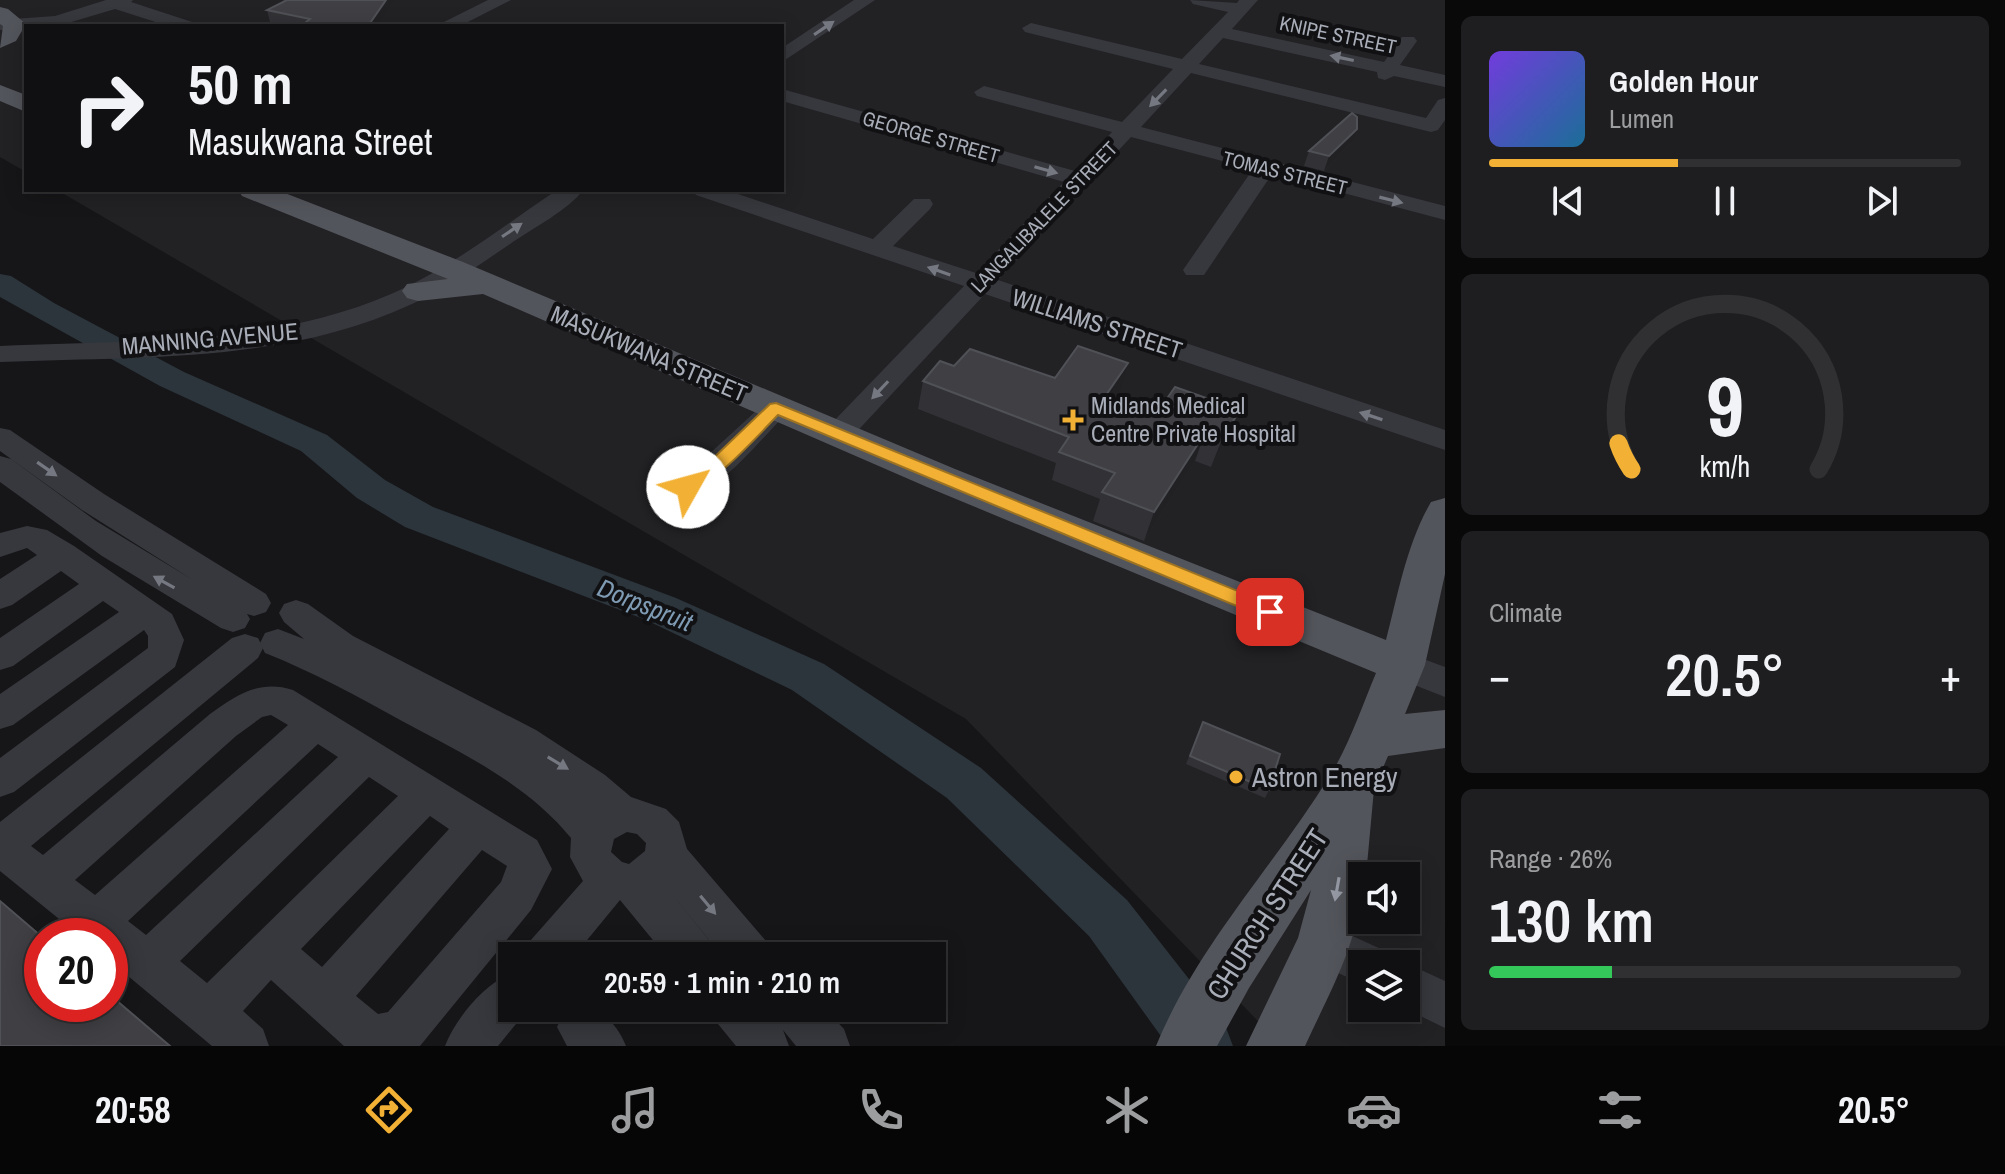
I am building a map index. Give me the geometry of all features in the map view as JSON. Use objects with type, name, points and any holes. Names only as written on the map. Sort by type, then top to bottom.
[{"type":"main road","points":[[0,92],[24,103]]},
{"type":"main road","name":"MASUKWANA STREET","points":[[257,192],[452,269],[941,478],[1402,665]]},
{"type":"main road","points":[[412,254],[410,295],[485,284]]},
{"type":"main road","name":"CHURCH STREET","points":[[1185,1046],[1229,969],[1362,761],[1402,665],[1426,566],[1445,512]]},
{"type":"main road","points":[[1362,761],[1445,729]]},
{"type":"main road","name":"CHURCH STREET","points":[[1275,1045],[1345,954],[1337,895],[1362,761]]},
{"type":"street","points":[[449,24],[502,0]]},
{"type":"street","points":[[784,55],[866,0]]},
{"type":"street","points":[[1199,0],[1245,4]]},
{"type":"street","points":[[69,24],[122,2]]},
{"type":"street","points":[[40,24],[122,2],[181,24]]},
{"type":"street","name":"LANGALIBALELE STREET","points":[[839,433],[1245,4]]},
{"type":"street","points":[[1031,28],[1364,110],[1445,88]]},
{"type":"street","name":"KNIPE STREET","points":[[1221,32],[1387,71],[1445,81]]},
{"type":"street","points":[[1364,110],[1408,41]]},
{"type":"street","points":[[1387,71],[1405,98],[1431,126]]},
{"type":"street","name":"TOMAS STREET","points":[[984,92],[1445,213]]},
{"type":"street","name":"GEORGE STREET","points":[[784,96],[1079,179]]},
{"type":"street","points":[[1443,145],[1426,138],[1445,104]]},
{"type":"street","points":[[1195,270],[1265,168]]},
{"type":"street","name":"MANNING AVENUE","points":[[0,354],[235,341],[319,329],[410,295],[569,192]]},
{"type":"street","name":"WILLIAMS STREET","points":[[710,192],[1445,440]]},
{"type":"street","points":[[876,249],[922,204]]},
{"type":"street","name":"MANNING AVENUE","points":[[0,370],[57,351]]},
{"type":"street","points":[[688,487],[712,469],[776,408]]},
{"type":"street","points":[[0,437],[261,625],[322,661],[502,756],[607,825]]},
{"type":"street","points":[[0,466],[40,498],[154,576],[261,625]]},
{"type":"street","points":[[0,545],[27,537],[36,538],[160,623],[167,634],[168,646],[162,657],[0,780]]},
{"type":"street","points":[[0,596],[62,554]]},
{"type":"street","points":[[0,656],[102,585]]},
{"type":"street","points":[[0,714],[144,612]]},
{"type":"street","points":[[91,918],[0,846],[261,625]]},
{"type":"street","name":"MASUKWANA STREET","points":[[1402,665],[1445,683]]},
{"type":"street","points":[[43,881],[252,704],[270,699],[280,701],[479,825],[527,858],[531,869],[529,877],[402,1031],[380,1038],[368,1036],[269,950]]},
{"type":"street","points":[[100,918],[316,723]]},
{"type":"street","points":[[147,963],[367,755]]},
{"type":"street","points":[[210,1013],[427,793]]},
{"type":"street","points":[[681,942],[622,881],[603,876],[591,861],[590,844],[607,825],[635,814],[656,823],[663,832],[665,854],[738,942]]},
{"type":"street","points":[[324,998],[479,825]]},
{"type":"street","points":[[560,942],[622,881],[654,872],[665,854]]},
{"type":"street","points":[[128,948],[246,1046]]},
{"type":"street","points":[[1420,992],[1445,1005]]},
{"type":"street","points":[[468,1046],[498,1011]]},
{"type":"street","points":[[746,1022],[766,1046]]},
{"type":"street","points":[[806,1022],[827,1046]]},
{"type":"shaded area","points":[[0,0],[1445,0],[1445,1046],[1282,1046],[966,719],[60,192],[784,192],[784,24],[24,24],[24,171],[0,157]]},
{"type":"building","points":[[287,0],[386,0],[369,24],[308,24],[305,23],[310,19],[267,10]]},
{"type":"building","points":[[1352,113],[1357,117],[1357,129],[1329,156],[1309,151]]},
{"type":"building","points":[[1078,346],[1128,363],[1104,398],[1155,416],[1175,387],[1240,410],[1222,439],[1205,433],[1154,512],[1102,492],[1115,473],[1059,452],[1069,437],[923,381],[940,361],[954,366],[970,349],[1055,378]]},
{"type":"building","points":[[1203,722],[1280,754],[1269,790],[1190,756]]},
{"type":"building","points":[[0,901],[24,922],[24,1022],[128,1022],[128,1010],[170,1046],[0,1046]]},
{"type":"waterway","name":"Dorpspruit","points":[[0,283],[43,310],[172,379],[314,443],[371,489],[419,517],[661,609],[808,677],[964,783],[1108,918],[1204,1046]]},
{"type":"place","name":"Midlands Medical Centre Private Hospital","points":[[1073,420]]},
{"type":"place","name":"Astron Energy","points":[[1236,777]]},
{"type":"route","points":[[688,487],[703,478],[776,408],[1270,612]]}]
